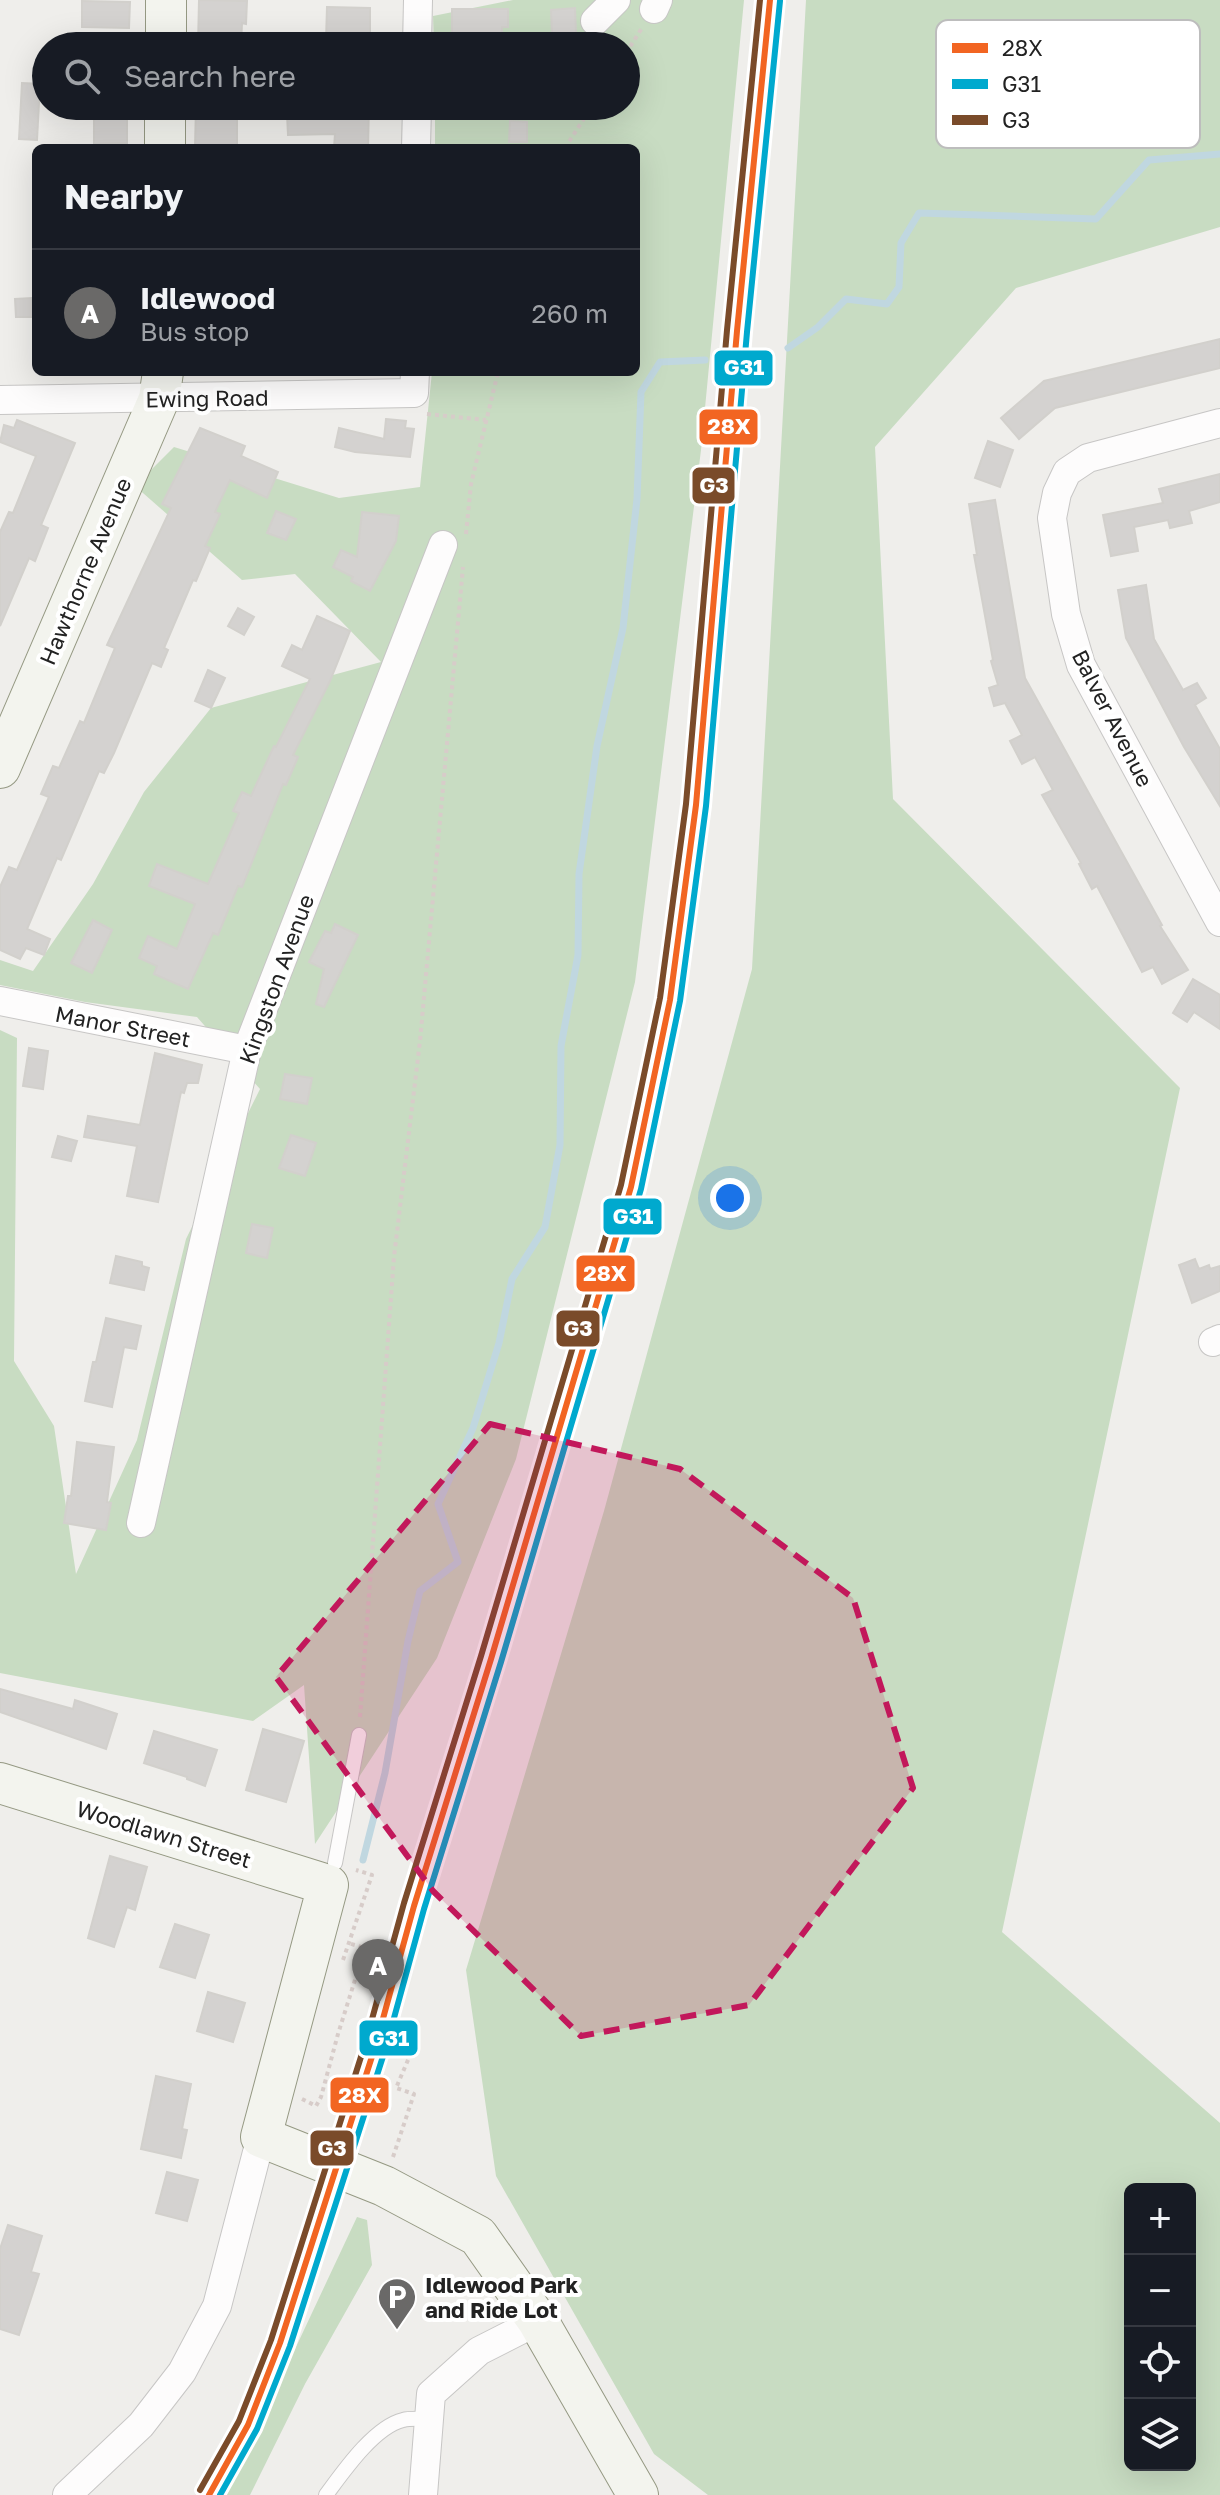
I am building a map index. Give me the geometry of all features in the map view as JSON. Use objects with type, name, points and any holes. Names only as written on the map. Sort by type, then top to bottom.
[{"type":"street","points":[[166,0],[166,32]]},
{"type":"street","points":[[417,32],[418,0]]},
{"type":"street","points":[[595,21],[616,0]]},
{"type":"street","points":[[165,120],[165,144]]},
{"type":"street","points":[[416,144],[417,120]]},
{"type":"street","name":"Ewing Road","points":[[0,400],[161,385],[415,393]]},
{"type":"street","name":"Hawthorne Avenue","points":[[0,768],[161,385]]},
{"type":"street","name":"Balver Avenue","points":[[1220,423],[1088,458],[1067,472],[1057,493],[1052,518],[1066,614],[1081,665],[1220,922]]},
{"type":"street","name":"Kingston Avenue","points":[[141,1523],[247,1050],[457,552]]},
{"type":"street","name":"Manor Street","points":[[0,1001],[247,1050]]},
{"type":"street","name":"Woodlawn Street","points":[[0,1783],[331,1874]]},
{"type":"street","points":[[67,2495],[141,2425],[182,2372],[217,2306],[331,1874]]},
{"type":"street","points":[[261,2137],[384,2186],[478,2236],[538,2321],[638,2495]]},
{"type":"street","points":[[423,2495],[431,2394],[479,2351],[538,2321]]},
{"type":"lane","points":[[209,2495],[248,2425],[280,2343],[376,2044],[414,1906],[631,1187],[670,1000],[696,805],[737,331],[770,0]]},
{"type":"lane","points":[[331,1874],[359,1735]]},
{"type":"lane","points":[[326,2495],[356,2454],[379,2434],[402,2420],[428,2419]]},
{"type":"path","points":[[568,144],[583,120]]},
{"type":"path","points":[[359,1735],[394,1257],[420,1041],[457,552],[497,376]]},
{"type":"path","points":[[415,393],[487,420]]},
{"type":"path","points":[[321,2097],[365,1948],[348,1943]]},
{"type":"path","points":[[390,2164],[414,2094],[396,2088],[411,2053]]},
{"type":"highlighted area","points":[[490,1424],[680,1469],[853,1598],[913,1788],[749,2005],[581,2036],[433,1891],[276,1677]]},
{"type":"green space","points":[[513,0],[744,0],[701,450],[635,982],[516,1459],[437,1658],[315,1844],[304,1685],[253,1721],[0,1673],[0,1030],[17,1038],[14,1361],[54,1426],[76,1574],[137,1440],[186,1239],[260,1089],[197,1017],[85,1002],[0,985],[0,960],[33,971],[93,884],[144,792],[211,708],[381,662],[295,574],[242,580],[135,486],[174,447],[339,498],[420,487],[432,376],[640,376],[640,144],[435,144],[435,120],[640,120],[640,32],[434,32],[433,16]]},
{"type":"green space","points":[[806,0],[1220,0],[1220,227],[1016,288],[875,447],[893,799],[1180,1088],[1002,1932],[1220,2123],[1220,2495],[708,2495],[654,2454],[496,2176],[466,1970],[604,1511],[752,969]]},
{"type":"green space","points":[[357,2217],[367,2220],[372,2265],[305,2384],[250,2495],[220,2495],[296,2347]]},
{"type":"building","points":[[199,0],[247,1],[246,24],[242,23],[242,32],[198,32]]},
{"type":"building","points":[[82,1],[130,2],[129,28],[82,27]]},
{"type":"building","points":[[327,7],[370,8],[370,32],[326,32]]},
{"type":"building","points":[[575,8],[576,32],[552,32],[551,10]]},
{"type":"building","points":[[452,9],[508,9],[508,27],[502,27],[502,32],[452,32]]},
{"type":"building","points":[[22,83],[32,84],[32,120],[38,120],[37,140],[19,139]]},
{"type":"building","points":[[94,120],[127,120],[127,143],[94,144]]},
{"type":"building","points":[[196,120],[237,120],[237,144],[195,144]]},
{"type":"building","points":[[287,120],[369,120],[368,144],[334,144],[335,134],[288,135]]},
{"type":"building","points":[[510,121],[527,122],[527,142],[509,142]]},
{"type":"building","points":[[32,298],[32,317],[16,317],[15,299]]},
{"type":"building","points":[[1220,339],[1220,368],[1055,408],[1019,439],[1001,418],[1044,381]]},
{"type":"building","points":[[386,419],[406,421],[405,428],[414,429],[410,457],[335,447],[339,428],[384,439]]},
{"type":"building","points":[[17,420],[75,443],[41,525],[48,528],[35,561],[29,558],[0,626],[0,532],[9,512],[13,513],[36,456],[0,442],[4,425],[14,428]]},
{"type":"building","points":[[200,428],[245,446],[241,456],[278,472],[267,498],[230,480],[215,512],[220,514],[205,546],[210,548],[164,648],[168,650],[161,667],[152,663],[114,753],[104,773],[99,771],[27,929],[50,939],[44,955],[26,948],[20,959],[0,950],[0,887],[9,867],[17,870],[49,797],[41,794],[53,766],[59,768],[80,721],[84,723],[115,648],[107,645],[171,508],[162,504]]},
{"type":"building","points":[[988,441],[1013,450],[1000,487],[975,478]]},
{"type":"building","points":[[1220,474],[1220,502],[1189,511],[1192,523],[1170,528],[1168,520],[1134,527],[1138,551],[1111,556],[1103,515],[1163,503],[1159,489]]},
{"type":"building","points":[[995,500],[1025,678],[1160,926],[1188,970],[1162,984],[1153,967],[1142,972],[1097,886],[1092,889],[1081,863],[1042,795],[1053,790],[1035,757],[1022,764],[1010,741],[1022,735],[1005,703],[994,706],[989,688],[998,685],[991,661],[974,555],[977,555],[969,504]]},
{"type":"building","points":[[276,511],[296,519],[286,540],[267,533]]},
{"type":"building","points":[[362,512],[399,516],[396,541],[370,591],[351,581],[353,577],[333,567],[341,550],[357,557]]},
{"type":"building","points":[[1146,585],[1154,639],[1183,690],[1197,683],[1206,698],[1195,705],[1220,749],[1220,806],[1184,747],[1126,638],[1118,590]]},
{"type":"building","points":[[238,608],[254,617],[244,635],[228,626]]},
{"type":"building","points":[[317,616],[350,631],[330,681],[293,755],[298,757],[286,785],[283,784],[242,887],[238,886],[218,935],[213,933],[188,989],[154,974],[157,966],[139,958],[148,936],[177,949],[195,904],[149,886],[157,864],[208,884],[239,813],[233,811],[242,792],[251,796],[310,679],[282,666],[292,645],[302,650]]},
{"type":"building","points":[[208,670],[225,678],[211,708],[195,701]]},
{"type":"building","points":[[93,920],[112,930],[92,973],[71,963]]},
{"type":"building","points":[[335,924],[358,935],[324,1007],[316,1004],[324,969],[309,962],[325,931],[331,933]]},
{"type":"building","points":[[1193,979],[1220,995],[1220,1029],[1194,1012],[1187,1022],[1173,1013]]},
{"type":"building","points":[[29,1048],[48,1051],[43,1089],[23,1086]]},
{"type":"building","points":[[155,1053],[202,1065],[198,1083],[187,1083],[184,1093],[181,1092],[158,1202],[127,1196],[137,1146],[84,1137],[88,1116],[140,1125]]},
{"type":"building","points":[[285,1074],[312,1078],[307,1104],[280,1099]]},
{"type":"building","points":[[291,1135],[316,1143],[305,1176],[279,1168]]},
{"type":"building","points":[[58,1136],[77,1141],[71,1161],[52,1157]]},
{"type":"building","points":[[252,1224],[273,1228],[267,1258],[246,1253]]},
{"type":"building","points":[[116,1256],[142,1262],[142,1266],[149,1268],[144,1290],[110,1283]]},
{"type":"building","points":[[1195,1259],[1199,1269],[1209,1265],[1210,1269],[1220,1266],[1220,1291],[1192,1303],[1179,1265]]},
{"type":"building","points":[[106,1318],[141,1326],[136,1349],[124,1347],[112,1407],[85,1401]]},
{"type":"building","points":[[77,1442],[114,1447],[106,1530],[64,1523],[68,1496],[71,1496]]},
{"type":"building","points":[[0,1689],[73,1709],[75,1700],[117,1714],[106,1749],[0,1712]]},
{"type":"building","points":[[263,1729],[304,1741],[286,1802],[246,1790]]},
{"type":"building","points":[[154,1731],[217,1750],[205,1786],[144,1763]]},
{"type":"building","points":[[110,1856],[147,1867],[135,1910],[127,1907],[114,1947],[88,1938]]},
{"type":"building","points":[[175,1924],[209,1935],[195,1978],[160,1967]]},
{"type":"building","points":[[208,1992],[245,2003],[233,2042],[197,2031]]},
{"type":"building","points":[[156,2076],[191,2084],[182,2129],[187,2130],[181,2158],[141,2149]]},
{"type":"building","points":[[167,2172],[198,2180],[187,2221],[156,2213]]},
{"type":"building","points":[[8,2225],[42,2236],[31,2272],[39,2274],[19,2335],[0,2329],[0,2249]]},
{"type":"waterway","points":[[788,348],[818,327],[846,299],[887,304],[899,287],[901,243],[919,213],[1096,219],[1149,160],[1220,154]]},
{"type":"waterway","points":[[363,1860],[385,1773],[420,1591],[458,1562],[438,1504],[473,1428],[499,1343],[512,1279],[545,1227],[560,1145],[561,1046],[578,955],[579,874],[597,746],[623,628],[637,499],[641,392],[660,362],[705,360]]},
{"type":"transit line","name":"G3","points":[[200,2490],[239,2421],[271,2340],[366,2041],[404,1903],[621,1185],[660,998],[686,804],[727,330],[760,0]]},
{"type":"transit line","name":"28X","points":[[209,2495],[248,2425],[280,2343],[376,2044],[414,1906],[631,1187],[670,1000],[696,805],[737,331],[770,0]]},
{"type":"transit line","name":"G31","points":[[220,2495],[257,2429],[290,2346],[386,2047],[424,1909],[501,1662],[641,1189],[680,1001],[706,806],[747,332],[780,1]]},
{"type":"place","name":"Idlewood","points":[[378,2005]]},
{"type":"place","name":"Idlewood Park and Ride Lot","points":[[397,2331]]}]
